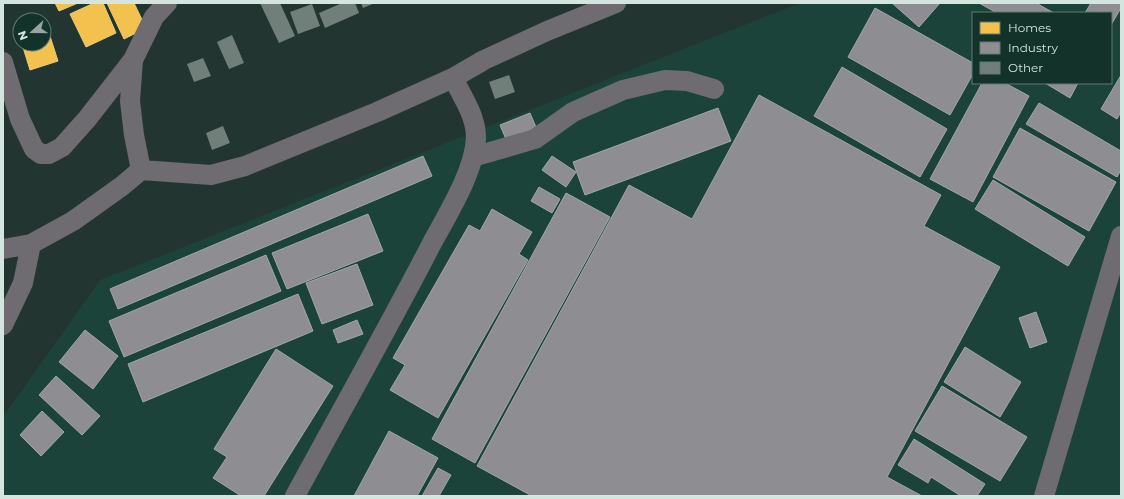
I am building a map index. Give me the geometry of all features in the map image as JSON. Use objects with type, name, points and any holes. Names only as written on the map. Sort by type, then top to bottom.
[{"type":"street","points":[[3,62],[20,119],[34,149],[41,154],[49,154],[62,147],[133,60],[154,17],[167,3]]},
{"type":"street","points":[[3,249],[31,244],[73,221],[122,186],[141,170],[211,175],[245,166],[377,112],[453,78],[484,60],[547,31],[616,3]]},
{"type":"street","points":[[133,60],[130,101],[134,135],[141,170]]},
{"type":"street","points":[[295,496],[409,288],[461,186],[473,156],[476,136],[472,115],[453,78]]},
{"type":"street","points":[[473,156],[535,139],[573,112],[623,90],[664,80],[687,80],[714,89]]},
{"type":"street","points":[[1044,496],[1121,236]]},
{"type":"street","points":[[3,325],[23,283],[31,244]]},
{"type":"shaded area","points":[[800,3],[1121,3],[1121,496],[3,496],[3,417],[100,280]]},
{"type":"building: Homes","points":[[55,3],[78,3],[59,11]]},
{"type":"building: Homes","points":[[94,3],[103,3],[116,33],[86,47],[70,14]]},
{"type":"building: Homes","points":[[107,3],[134,3],[146,28],[124,39]]},
{"type":"building: Homes","points":[[52,42],[58,61],[30,70],[24,52],[52,52]]},
{"type":"building: Industry","points":[[892,3],[940,3],[919,27]]},
{"type":"building: Industry","points":[[979,3],[1036,3],[1052,12],[995,12]]},
{"type":"building: Industry","points":[[1091,3],[1121,3],[1121,8],[1112,23],[1112,12],[1086,12]]},
{"type":"building: Industry","points":[[875,8],[972,62],[972,76],[950,115],[848,57]]},
{"type":"building: Industry","points":[[842,67],[947,129],[920,177],[814,116]]},
{"type":"building: Industry","points":[[1121,75],[1121,112],[1117,119],[1101,109]]},
{"type":"building: Industry","points":[[981,84],[1007,84],[1029,96],[973,202],[930,179]]},
{"type":"building: Industry","points":[[1047,84],[1077,84],[1070,98]]},
{"type":"building: Industry","points":[[759,95],[941,195],[924,226],[1000,267],[887,477],[922,496],[532,496],[477,466],[629,185],[692,219]]},
{"type":"building: Industry","points":[[1039,103],[1121,151],[1121,170],[1117,177],[1026,124]]},
{"type":"building: Industry","points":[[718,108],[731,141],[585,195],[573,162]]},
{"type":"building: Industry","points":[[530,113],[538,132],[508,144],[500,125]]},
{"type":"building: Industry","points":[[1020,128],[1116,182],[1089,231],[993,177]]},
{"type":"building: Industry","points":[[423,156],[432,176],[118,309],[110,289]]},
{"type":"building: Industry","points":[[552,156],[576,172],[566,187],[542,170]]},
{"type":"building: Industry","points":[[993,180],[1085,237],[1068,266],[975,209]]},
{"type":"building: Industry","points":[[539,187],[560,199],[552,213],[531,201]]},
{"type":"building: Industry","points":[[566,193],[610,217],[475,463],[432,439]]},
{"type":"building: Industry","points":[[492,209],[532,232],[519,254],[528,260],[438,418],[390,390],[405,365],[393,358],[469,225],[480,231]]},
{"type":"building: Industry","points":[[368,214],[383,251],[287,289],[272,253]]},
{"type":"building: Industry","points":[[266,255],[281,291],[124,357],[109,321]]},
{"type":"building: Industry","points":[[357,264],[373,305],[322,324],[306,283]]},
{"type":"building: Industry","points":[[298,294],[313,331],[143,402],[128,364]]},
{"type":"building: Industry","points":[[1036,312],[1047,342],[1030,348],[1019,318]]},
{"type":"building: Industry","points":[[357,320],[363,334],[338,343],[333,330]]},
{"type":"building: Industry","points":[[85,330],[118,356],[93,389],[59,362]]},
{"type":"building: Industry","points":[[965,347],[1021,382],[1000,417],[944,382]]},
{"type":"building: Industry","points":[[276,349],[333,386],[264,496],[241,496],[213,478],[227,457],[214,449]]},
{"type":"building: Industry","points":[[56,376],[100,416],[82,435],[39,395]]},
{"type":"building: Industry","points":[[942,386],[1027,437],[1000,481],[915,431]]},
{"type":"building: Industry","points":[[42,411],[64,432],[41,456],[20,435]]},
{"type":"building: Industry","points":[[389,431],[438,458],[417,496],[354,496]]},
{"type":"building: Industry","points":[[914,439],[985,484],[977,496],[961,496],[931,477],[928,483],[898,465]]},
{"type":"building: Industry","points":[[438,468],[451,475],[439,496],[422,496]]},
{"type":"building: Other","points":[[260,3],[280,3],[295,36],[279,43]]},
{"type":"building: Other","points":[[342,3],[355,3],[359,13],[325,28],[319,13]]},
{"type":"building: Other","points":[[361,3],[375,3],[363,8]]},
{"type":"building: Other","points":[[312,4],[320,26],[298,34],[290,12]]},
{"type":"building: Other","points":[[232,35],[244,63],[229,69],[217,42]]},
{"type":"building: Other","points":[[203,58],[211,76],[194,82],[187,64]]},
{"type":"building: Other","points":[[509,75],[515,92],[495,99],[489,82]]},
{"type":"building: Other","points":[[223,126],[230,143],[212,150],[206,133]]}]
